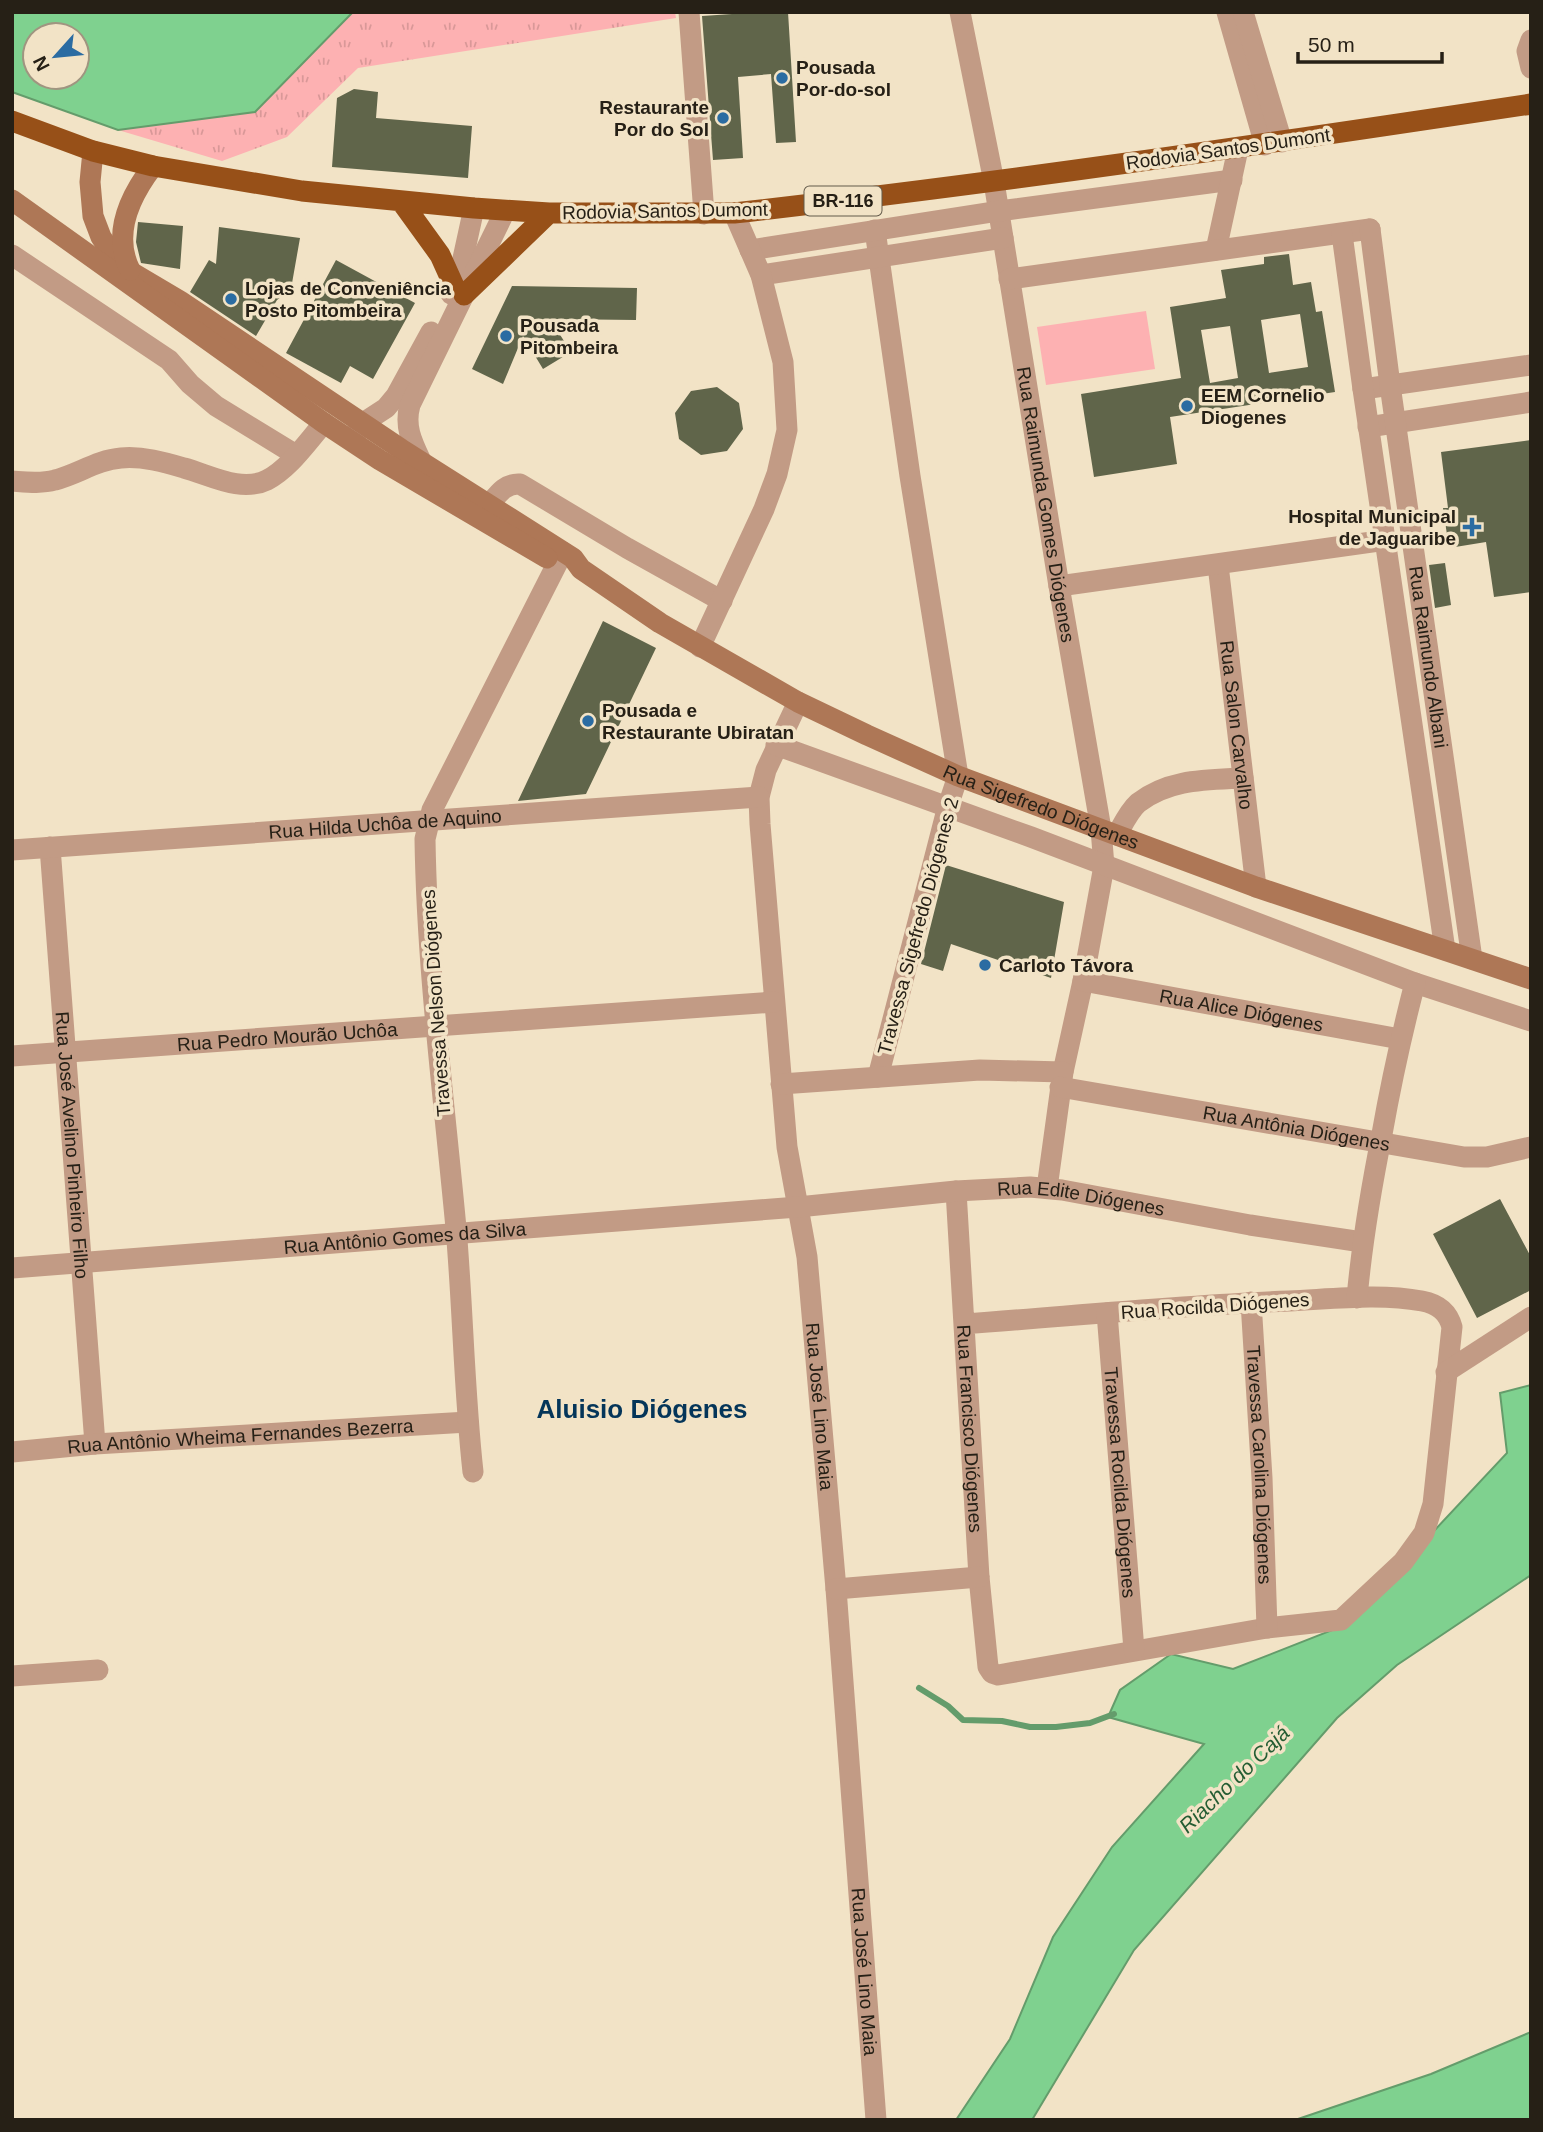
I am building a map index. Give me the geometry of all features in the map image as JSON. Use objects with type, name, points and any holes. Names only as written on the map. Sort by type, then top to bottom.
[{"type":"highway","name":"Rodovia Santos Dumont","points":[[12,121],[93,151],[153,166],[302,191],[550,214],[704,214],[734,213],[994,182],[1238,149],[1531,104]]},
{"type":"highway","points":[[401,201],[440,255],[459,290],[550,214]]},
{"type":"main road","points":[[93,151],[90,182],[93,216],[101,237],[113,255],[131,272],[180,301],[482,521],[560,558]]},
{"type":"main road","points":[[131,272],[122,248],[122,230],[134,196],[153,166]]},
{"type":"main road","points":[[12,200],[324,424],[357,432],[421,461],[489,505],[560,558]]},
{"type":"main road","name":"Rua Sigefredo Diógenes","points":[[560,558],[577,562],[581,569],[660,623],[798,702],[958,776],[1256,887],[1531,979]]},
{"type":"street","points":[[689,12],[704,214]]},
{"type":"street","name":"Rua Raimunda Gomes Diógenes","points":[[960,12],[994,182],[1059,586],[1109,832],[1083,981],[1062,1079],[1046,1188]]},
{"type":"street","points":[[1227,12],[1273,143]]},
{"type":"street","points":[[1243,12],[1273,143]]},
{"type":"street","points":[[1531,40],[1527,51],[1531,68]]},
{"type":"street","points":[[1216,250],[1238,149]]},
{"type":"street","points":[[750,250],[999,211],[1232,180]]},
{"type":"street","points":[[421,461],[412,442],[407,416],[459,290],[474,208]]},
{"type":"street","points":[[357,432],[396,396],[505,211]]},
{"type":"street","points":[[700,647],[764,509],[777,474],[787,430],[783,362],[761,275],[734,213]]},
{"type":"street","name":"Rua Raimundo Albani","points":[[1444,950],[1342,234],[1370,229],[1472,959]]},
{"type":"street","points":[[875,230],[910,476],[958,776]]},
{"type":"street","points":[[1009,279],[1342,234]]},
{"type":"street","points":[[761,275],[1003,238]]},
{"type":"street","points":[[12,255],[169,360],[190,384],[216,406],[296,455]]},
{"type":"street","points":[[1363,389],[1531,365]]},
{"type":"street","points":[[1461,375],[1467,412]]},
{"type":"street","points":[[1368,427],[1531,402]]},
{"type":"street","points":[[12,481],[52,481],[97,463],[120,458],[144,458],[183,467],[229,483],[250,484],[266,481],[283,470],[324,424]]},
{"type":"street","points":[[489,505],[505,486],[520,484],[722,601]]},
{"type":"street","points":[[1059,586],[1386,540]]},
{"type":"street","name":"Travessa Nelson Diógenes","points":[[473,1472],[456,1232],[436,1026],[425,839],[428,822],[442,790],[560,558]]},
{"type":"street","name":"Rua Salon Carvalho","points":[[1218,565],[1256,887]]},
{"type":"street","points":[[1402,652],[1428,648]]},
{"type":"street","name":"Rua José Lino Maia","points":[[798,702],[766,770],[759,797],[781,1084],[790,1168],[807,1257],[836,1589],[876,2120]]},
{"type":"street","points":[[776,746],[948,806],[1415,983],[1531,1021]]},
{"type":"street","name":"Travessa Sigefredo Diógenes 2","points":[[878,1077],[958,776]]},
{"type":"street","points":[[1109,832],[1126,819],[1139,803],[1173,785],[1186,781],[1243,778]]},
{"type":"street","name":"Rua Hilda Uchôa de Aquino","points":[[12,850],[759,797]]},
{"type":"street","name":"Rua José Avelino Pinheiro Filho","points":[[50,847],[95,1444]]},
{"type":"street","points":[[1431,854],[1457,854]]},
{"type":"street","name":"Rua Alice Diógenes","points":[[1083,981],[1400,1040]]},
{"type":"street","points":[[1357,1298],[1362,1242],[1380,1143],[1400,1040],[1415,983]]},
{"type":"street","name":"Rua Pedro Mourão Uchôa","points":[[12,1056],[774,1002]]},
{"type":"street","name":"Rua Antônia Diógenes","points":[[781,1084],[980,1070],[1062,1079],[1380,1143],[1464,1157],[1487,1157],[1531,1147]]},
{"type":"street","name":"Rua Edite Diógenes","points":[[798,1207],[956,1191],[1046,1188],[1250,1225],[1362,1242]]},
{"type":"street","name":"Rua Francisco Diógenes","points":[[956,1191],[979,1577],[988,1667],[992,1673],[998,1675],[1134,1650]]},
{"type":"street","name":"Rua Antônio Gomes da Silva","points":[[12,1268],[798,1207]]},
{"type":"street","name":"Rua Rocilda Diógenes","points":[[964,1324],[1251,1302],[1357,1298],[1423,1301],[1444,1311],[1452,1327],[1446,1372]]},
{"type":"street","name":"Travessa Carolina Diógenes","points":[[1251,1302],[1262,1478],[1267,1628]]},
{"type":"street","name":"Travessa Rocilda Diógenes","points":[[1107,1313],[1134,1650]]},
{"type":"street","points":[[1134,1650],[1267,1628],[1342,1620],[1403,1562],[1428,1524],[1433,1504],[1446,1372],[1531,1317]]},
{"type":"street","name":"Rua Antônio Wheima Fernandes Bezerra","points":[[12,1451],[468,1422]]},
{"type":"street","points":[[836,1589],[979,1577]]},
{"type":"street","points":[[12,1676],[99,1670]]},
{"type":"green space","points":[[353,12],[675,12],[676,18],[358,68],[287,137],[222,161],[118,130],[255,112]]},
{"type":"green space","points":[[1146,311],[1155,369],[1046,385],[1037,327]]},
{"type":"water","points":[[12,12],[353,12],[255,112],[118,130],[12,92]]},
{"type":"water","name":"Riacho do Cajá","points":[[1531,1385],[1531,1575],[1397,1665],[1337,1718],[1134,1950],[1032,2120],[956,2120],[1010,2039],[1053,1937],[1112,1847],[1204,1744],[1108,1717],[1120,1690],[1171,1654],[1233,1669],[1335,1629],[1432,1533],[1507,1453],[1500,1393]]},
{"type":"water","points":[[1531,2032],[1531,2120],[1295,2120],[1431,2074]]},
{"type":"building","name":"Pousada Por-do-sol","points":[[788,12],[796,142],[776,143],[771,74],[738,77],[743,158],[713,160],[702,16]]},
{"type":"building","points":[[354,89],[378,92],[376,118],[472,126],[468,178],[332,167],[337,98]]},
{"type":"building","points":[[138,222],[183,226],[180,269],[141,263],[136,242]]},
{"type":"building","points":[[219,227],[300,238],[291,289],[277,300],[256,336],[190,292],[209,260],[216,264]]},
{"type":"building","points":[[1289,254],[1293,285],[1311,282],[1316,312],[1322,311],[1335,392],[1170,417],[1177,464],[1094,477],[1081,394],[1181,378],[1170,307],[1226,298],[1221,270],[1264,264],[1264,257]],"holes":[[[1300,314],[1308,367],[1269,373],[1261,320]],[[1230,326],[1238,378],[1210,383],[1201,330]]]},
{"type":"building","points":[[336,260],[415,303],[373,379],[350,366],[341,383],[286,353]]},
{"type":"building","name":"Pousada Pitombeira","points":[[512,286],[637,288],[636,320],[550,319],[571,352],[543,369],[523,336],[503,384],[472,369]]},
{"type":"building","points":[[717,387],[739,403],[743,429],[727,451],[701,455],[679,439],[675,413],[691,391]]},
{"type":"building","points":[[1531,440],[1531,592],[1494,597],[1486,542],[1449,548],[1443,508],[1448,508],[1441,452]]},
{"type":"building","points":[[1445,563],[1451,605],[1435,608],[1429,565]]},
{"type":"building","name":"Pousada e Restaurante Ubiratan","points":[[603,621],[656,648],[586,794],[518,801]]},
{"type":"building","points":[[946,865],[1064,902],[1051,978],[951,944],[943,971],[921,964]]},
{"type":"building","points":[[1500,1199],[1531,1257],[1531,1290],[1477,1318],[1433,1234]]},
{"type":"waterway","points":[[919,1688],[948,1706],[963,1720],[1056,1727],[1090,1723],[1114,1714]]},
{"type":"place","name":"Pousada Por-do-sol","points":[[782,78]]},
{"type":"place","name":"Restaurante Por do Sol","points":[[723,118]]},
{"type":"place","name":"Lojas de Conveniência Posto Pitombeira","points":[[231,299]]},
{"type":"place","name":"Pousada Pitombeira","points":[[506,336]]},
{"type":"place","name":"EEM Cornelio Diogenes","points":[[1187,406]]},
{"type":"place","name":"Hospital Municipal de Jaguaribe","points":[[1472,527]]},
{"type":"place","name":"Pousada e Restaurante Ubiratan","points":[[588,721]]},
{"type":"place","name":"Carloto Távora","points":[[985,965]]},
{"type":"district","name":"Aluisio Diógenes","points":[[642,1409]]}]
